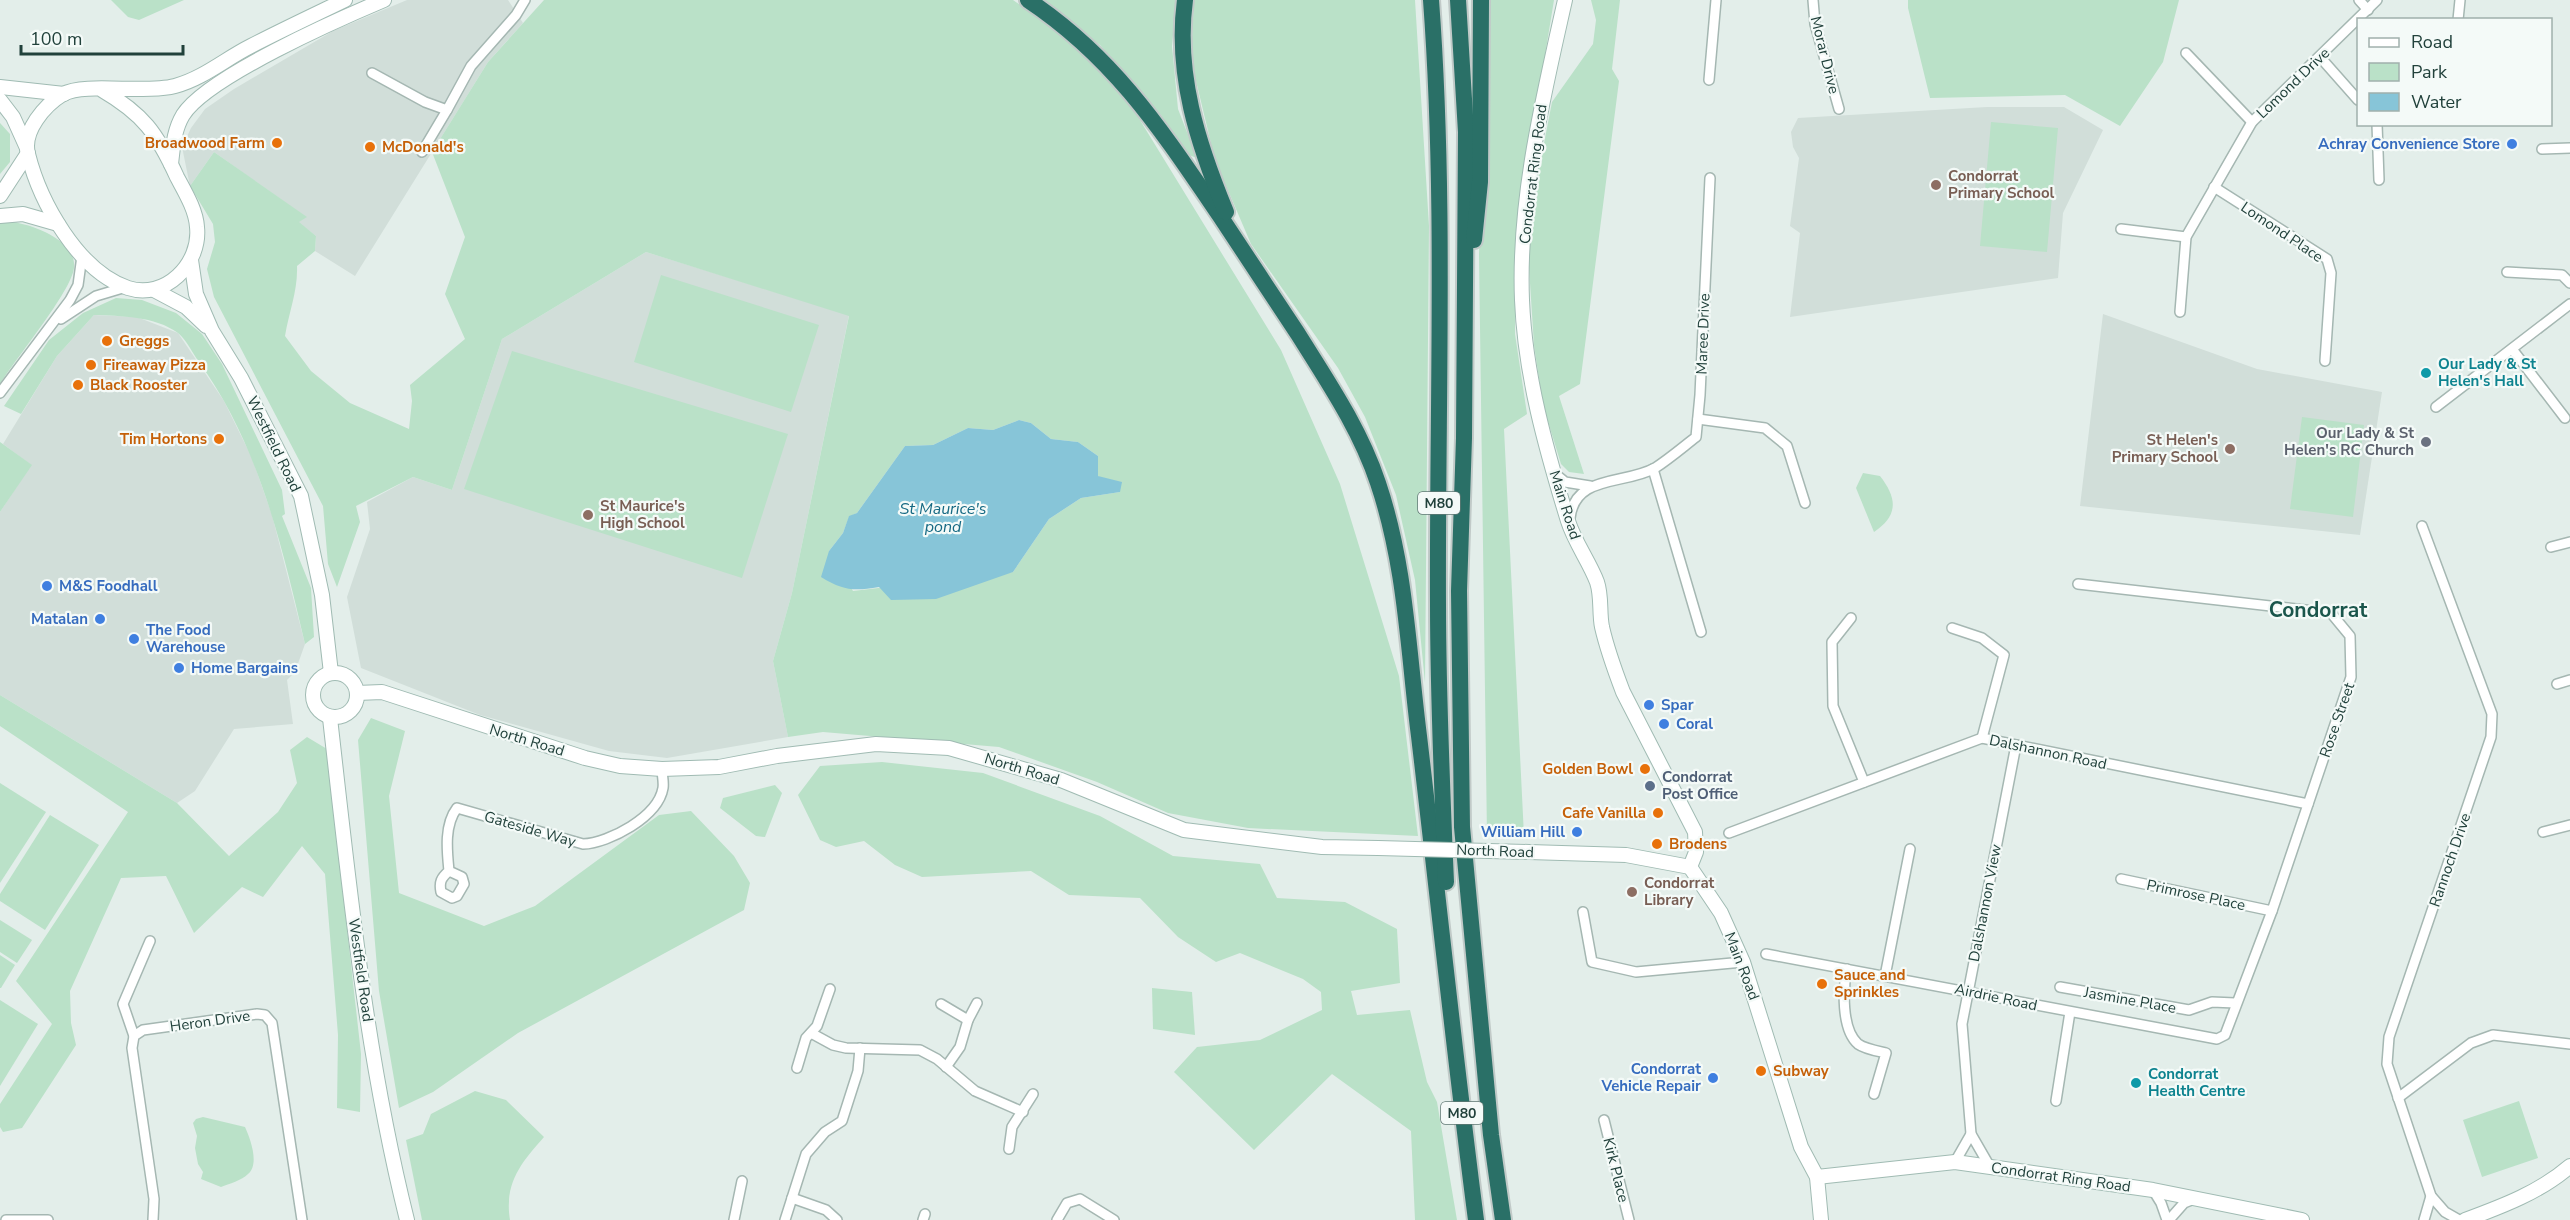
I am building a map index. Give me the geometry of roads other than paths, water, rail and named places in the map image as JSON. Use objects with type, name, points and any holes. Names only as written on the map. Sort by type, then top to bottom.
[{"type":"highway","name":"M80","points":[[1028,0],[1085,43],[1133,93],[1239,243],[1353,423],[1377,482],[1394,541],[1406,602],[1418,728],[1476,1220]]},
{"type":"highway","name":"M80","points":[[1185,0],[1181,28],[1187,93],[1205,162],[1239,243]]},
{"type":"highway","name":"M80","points":[[1431,0],[1437,77],[1440,214],[1440,727],[1452,1005]]},
{"type":"highway","name":"M80","points":[[1458,0],[1466,132],[1459,591],[1462,827],[1491,1135],[1503,1220]]},
{"type":"highway","name":"M80","points":[[1464,349],[1480,182],[1481,0]]},
{"type":"main road","points":[[0,87],[56,96],[81,90],[173,87],[196,80],[249,47],[345,0]]},
{"type":"main road","points":[[171,164],[177,128],[194,102],[246,67],[384,0]]},
{"type":"main road","name":"Condorrat Ring Road","points":[[1540,421],[1528,361],[1522,299],[1524,218],[1540,110],[1565,0]]},
{"type":"main road","points":[[0,100],[13,117],[58,224],[84,263],[126,287],[154,290],[175,279],[192,260],[197,242],[197,225],[171,164],[140,116],[102,90]]},
{"type":"main road","points":[[0,196],[28,151],[34,124],[56,96]]},
{"type":"main road","points":[[0,216],[23,214],[58,224]]},
{"type":"main road","name":"Westfield Road","points":[[192,260],[196,294],[212,331],[241,378],[301,496],[322,595],[331,673]]},
{"type":"main road","name":"Westfield Road","points":[[154,290],[186,307],[212,331]]},
{"type":"main road","name":"Main Road","points":[[1540,421],[1569,523],[1597,582],[1602,626],[1623,692],[1695,832],[1696,852],[1690,867],[1721,913],[1743,962],[1801,1147],[1817,1177],[1821,1220]]},
{"type":"main road","points":[[331,673],[343,674],[354,683],[357,693],[356,702],[346,714],[330,718],[317,708],[312,693],[316,683],[323,676],[331,673]]},
{"type":"main road","name":"North Road","points":[[357,693],[382,692],[585,758],[620,766],[662,769],[718,767],[818,750],[876,744],[949,748],[1061,780],[1184,830],[1322,847],[1626,855],[1690,867]]},
{"type":"main road","name":"Westfield Road","points":[[330,718],[359,964],[379,1082],[407,1220]]},
{"type":"main road","name":"Condorrat Ring Road","points":[[1817,1177],[1955,1162],[2152,1190],[2302,1220]]},
{"type":"main road","points":[[2465,1220],[2500,1207],[2551,1183],[2570,1166]]},
{"type":"street","points":[[422,152],[471,66],[516,15],[525,0]]},
{"type":"street","points":[[1709,80],[1716,0]]},
{"type":"street","name":"Morar Drive","points":[[1813,0],[1815,24],[1839,109]]},
{"type":"street","points":[[2359,0],[2368,10]]},
{"type":"street","name":"Lomond Drive","points":[[2360,18],[2377,0]]},
{"type":"street","points":[[2458,18],[2460,0]]},
{"type":"street","name":"Lomond Drive","points":[[2180,312],[2186,237],[2252,122],[2357,21]]},
{"type":"street","points":[[2186,53],[2252,122]]},
{"type":"street","points":[[2320,57],[2357,99]]},
{"type":"street","points":[[372,73],[425,102],[447,110]]},
{"type":"street","points":[[2377,126],[2379,180]]},
{"type":"street","points":[[2542,148],[2570,148]]},
{"type":"street","name":"Maree Drive","points":[[1590,486],[1653,469],[1696,437],[1710,178]]},
{"type":"street","name":"Lomond Place","points":[[2214,187],[2327,259],[2331,273],[2325,361]]},
{"type":"street","points":[[2121,229],[2186,237]]},
{"type":"street","points":[[0,393],[24,358],[54,324],[78,285],[84,263]]},
{"type":"street","points":[[2507,272],[2562,275],[2570,283]]},
{"type":"street","points":[[54,324],[96,296],[126,287]]},
{"type":"street","points":[[2436,406],[2570,304]]},
{"type":"street","points":[[2512,349],[2565,418]]},
{"type":"street","points":[[1698,418],[1765,428],[1787,446],[1805,503]]},
{"type":"street","points":[[1653,469],[1701,632]]},
{"type":"street","points":[[1554,473],[1565,482],[1590,486]]},
{"type":"street","points":[[1569,523],[1571,507],[1578,494],[1590,486]]},
{"type":"street","name":"Rannoch Drive","points":[[2422,526],[2492,714],[2491,737],[2389,1037],[2387,1064],[2431,1196],[2445,1212],[2459,1220]]},
{"type":"street","points":[[2552,547],[2570,542]]},
{"type":"street","name":"Rose Street","points":[[2078,584],[2331,613],[2350,636],[2351,677],[2272,911],[2225,1035]]},
{"type":"street","points":[[1851,618],[1832,642],[1833,706],[1864,782]]},
{"type":"street","points":[[1952,628],[1982,638],[2004,655],[1982,738]]},
{"type":"street","points":[[2557,684],[2570,680]]},
{"type":"street","name":"Dalshannon Road","points":[[1729,833],[1982,738],[2308,804]]},
{"type":"street","name":"Dalshannon View","points":[[1990,1167],[1971,1134],[1962,1024],[2016,745]]},
{"type":"street","name":"Gateside Way","points":[[448,871],[447,845],[451,821],[457,808],[583,844],[595,844],[624,830],[642,818],[657,803],[663,789],[662,769]]},
{"type":"street","points":[[2543,832],[2570,825]]},
{"type":"street","points":[[1885,976],[1910,849]]},
{"type":"street","name":"Primrose Place","points":[[2121,879],[2272,911]]},
{"type":"street","points":[[1582,912],[1592,962],[1636,972],[1743,962]]},
{"type":"street","points":[[150,941],[123,1004],[134,1036],[132,1048],[154,1199],[153,1220]]},
{"type":"street","name":"Airdrie Road","points":[[1766,954],[2217,1039],[2225,1035]]},
{"type":"street","points":[[1847,969],[1844,1003],[1853,1038],[1862,1046],[1886,1053],[1874,1094]]},
{"type":"street","name":"Jasmine Place","points":[[2060,987],[2189,1011],[2212,1002],[2235,1004]]},
{"type":"street","points":[[797,1068],[806,1038],[817,1026],[830,989]]},
{"type":"street","points":[[946,1067],[960,1047],[968,1020],[977,1003]]},
{"type":"street","points":[[941,1004],[968,1020]]},
{"type":"street","points":[[2056,1101],[2070,1012]]},
{"type":"street","name":"Heron Drive","points":[[134,1036],[143,1030],[257,1014],[265,1016],[272,1023],[302,1220]]},
{"type":"street","points":[[811,1033],[833,1045],[920,1050],[946,1067],[975,1091],[1023,1112]]},
{"type":"street","points":[[2398,1098],[2471,1042],[2493,1035],[2570,1044]]},
{"type":"street","points":[[785,1220],[806,1154],[825,1132],[842,1121],[858,1071],[860,1048]]},
{"type":"street","points":[[1009,1149],[1012,1127],[1033,1094]]},
{"type":"street","name":"Kirk Place","points":[[1604,1120],[1629,1220]]},
{"type":"street","points":[[1955,1162],[1971,1134]]},
{"type":"street","points":[[734,1220],[742,1181]]},
{"type":"street","points":[[2152,1190],[2162,1203],[2168,1220],[2184,1203],[2195,1199]]},
{"type":"street","points":[[2424,1220],[2431,1196]]},
{"type":"street","points":[[792,1198],[826,1210],[837,1220]]},
{"type":"street","points":[[1057,1220],[1067,1203],[1080,1199],[1114,1220]]},
{"type":"street","points":[[6,1220],[48,1220]]},
{"type":"water","name":"St Maurice's pond","points":[[1019,420],[1031,423],[1051,439],[1078,442],[1098,456],[1098,476],[1122,482],[1120,492],[1081,498],[1049,519],[1013,572],[936,599],[891,600],[879,587],[849,589],[821,577],[829,551],[843,533],[849,516],[857,513],[905,446],[933,445],[968,428],[993,430]]},
{"type":"place","name":"Broadwood Farm","points":[[277,143]]},
{"type":"place","name":"Achray Convenience Store","points":[[2512,144]]},
{"type":"place","name":"McDonald's","points":[[370,147]]},
{"type":"place","name":"Condorrat Primary School","points":[[1936,185]]},
{"type":"place","name":"Greggs","points":[[107,341]]},
{"type":"place","name":"Fireaway Pizza","points":[[91,365]]},
{"type":"place","name":"Our Lady & St Helen's Hall","points":[[2426,373]]},
{"type":"place","name":"Black Rooster","points":[[78,385]]},
{"type":"place","name":"Tim Hortons","points":[[219,439]]},
{"type":"place","name":"Our Lady & St Helen's RC Church","points":[[2426,442]]},
{"type":"place","name":"St Helen's Primary School","points":[[2230,449]]},
{"type":"place","name":"St Maurice's High School","points":[[588,515]]},
{"type":"place","name":"M&S Foodhall","points":[[47,586]]},
{"type":"place","name":"Matalan","points":[[100,619]]},
{"type":"place","name":"The Food Warehouse","points":[[134,639]]},
{"type":"place","name":"Home Bargains","points":[[179,668]]},
{"type":"place","name":"Spar","points":[[1649,705]]},
{"type":"place","name":"Coral","points":[[1664,724]]},
{"type":"place","name":"Golden Bowl","points":[[1645,769]]},
{"type":"place","name":"Condorrat Post Office","points":[[1650,786]]},
{"type":"place","name":"Cafe Vanilla","points":[[1658,813]]},
{"type":"place","name":"William Hill","points":[[1577,832]]},
{"type":"place","name":"Brodens","points":[[1657,844]]},
{"type":"place","name":"Condorrat Library","points":[[1632,892]]},
{"type":"place","name":"Sauce and Sprinkles","points":[[1822,984]]},
{"type":"place","name":"Subway","points":[[1761,1071]]},
{"type":"place","name":"Condorrat Vehicle Repair","points":[[1713,1078]]},
{"type":"place","name":"Condorrat Health Centre","points":[[2136,1083]]},
{"type":"district","name":"Condorrat","points":[[2318,610]]}]
